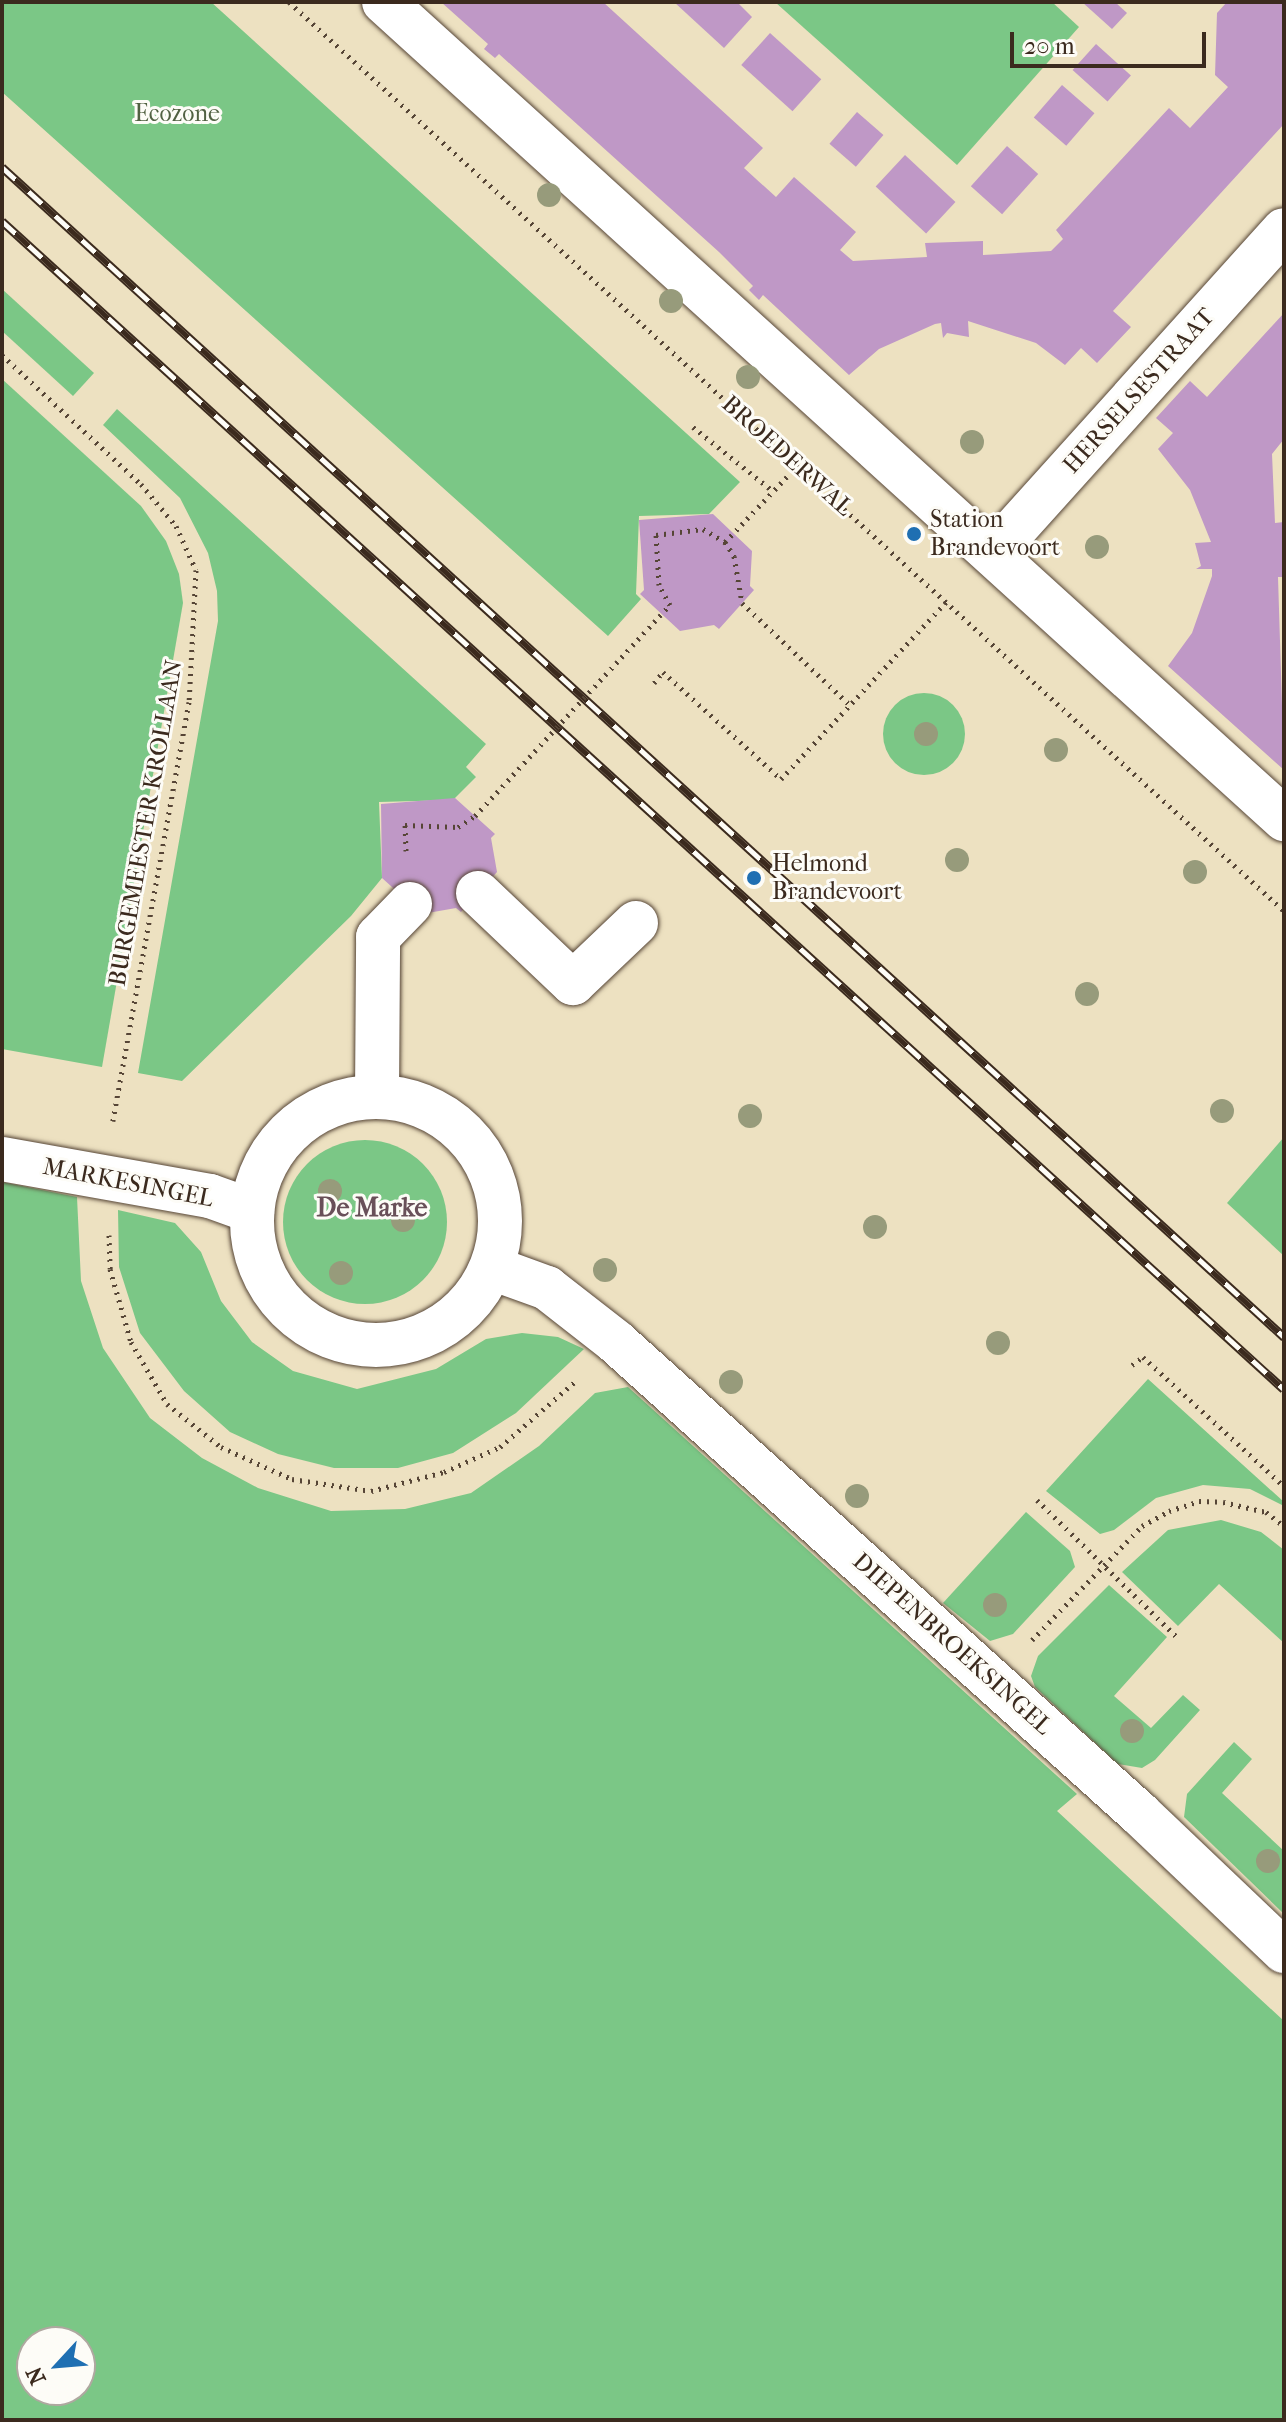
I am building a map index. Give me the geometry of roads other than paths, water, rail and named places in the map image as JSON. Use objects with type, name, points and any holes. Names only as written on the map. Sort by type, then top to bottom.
[{"type":"street","points":[[384,2],[994,552],[1284,819]]},
{"type":"street","name":"HERSELSESTRAAT","points":[[994,552],[1284,230]]},
{"type":"street","points":[[377,1097],[378,937],[408,884]]},
{"type":"street","points":[[478,893],[573,983],[636,923]]},
{"type":"street","points":[[377,1097],[410,1101],[441,1114],[466,1135],[486,1162],[498,1192],[501,1226],[492,1268],[471,1303],[439,1330],[400,1345],[359,1345],[319,1333],[286,1309],[259,1264],[252,1242],[252,1211],[266,1162],[289,1132],[320,1110],[377,1097]]},
{"type":"street","name":"MARKESINGEL","points":[[2,1159],[108,1181],[210,1196],[252,1211]]},
{"type":"street","name":"DIEPENBROEKSINGEL","points":[[492,1268],[547,1288],[616,1342],[993,1681],[1284,1951]]},
{"type":"railway","points":[[2,167],[1284,1337]]},
{"type":"railway","points":[[2,221],[1284,1389]]},
{"type":"place","name":"Station Brandevoort","points":[[914,534]]},
{"type":"place","name":"Helmond Brandevoort","points":[[754,878]]},
{"type":"district","name":"De Marke","points":[[372,1208]]},
{"type":"park label","name":"Ecozone","points":[[177,114]]}]
